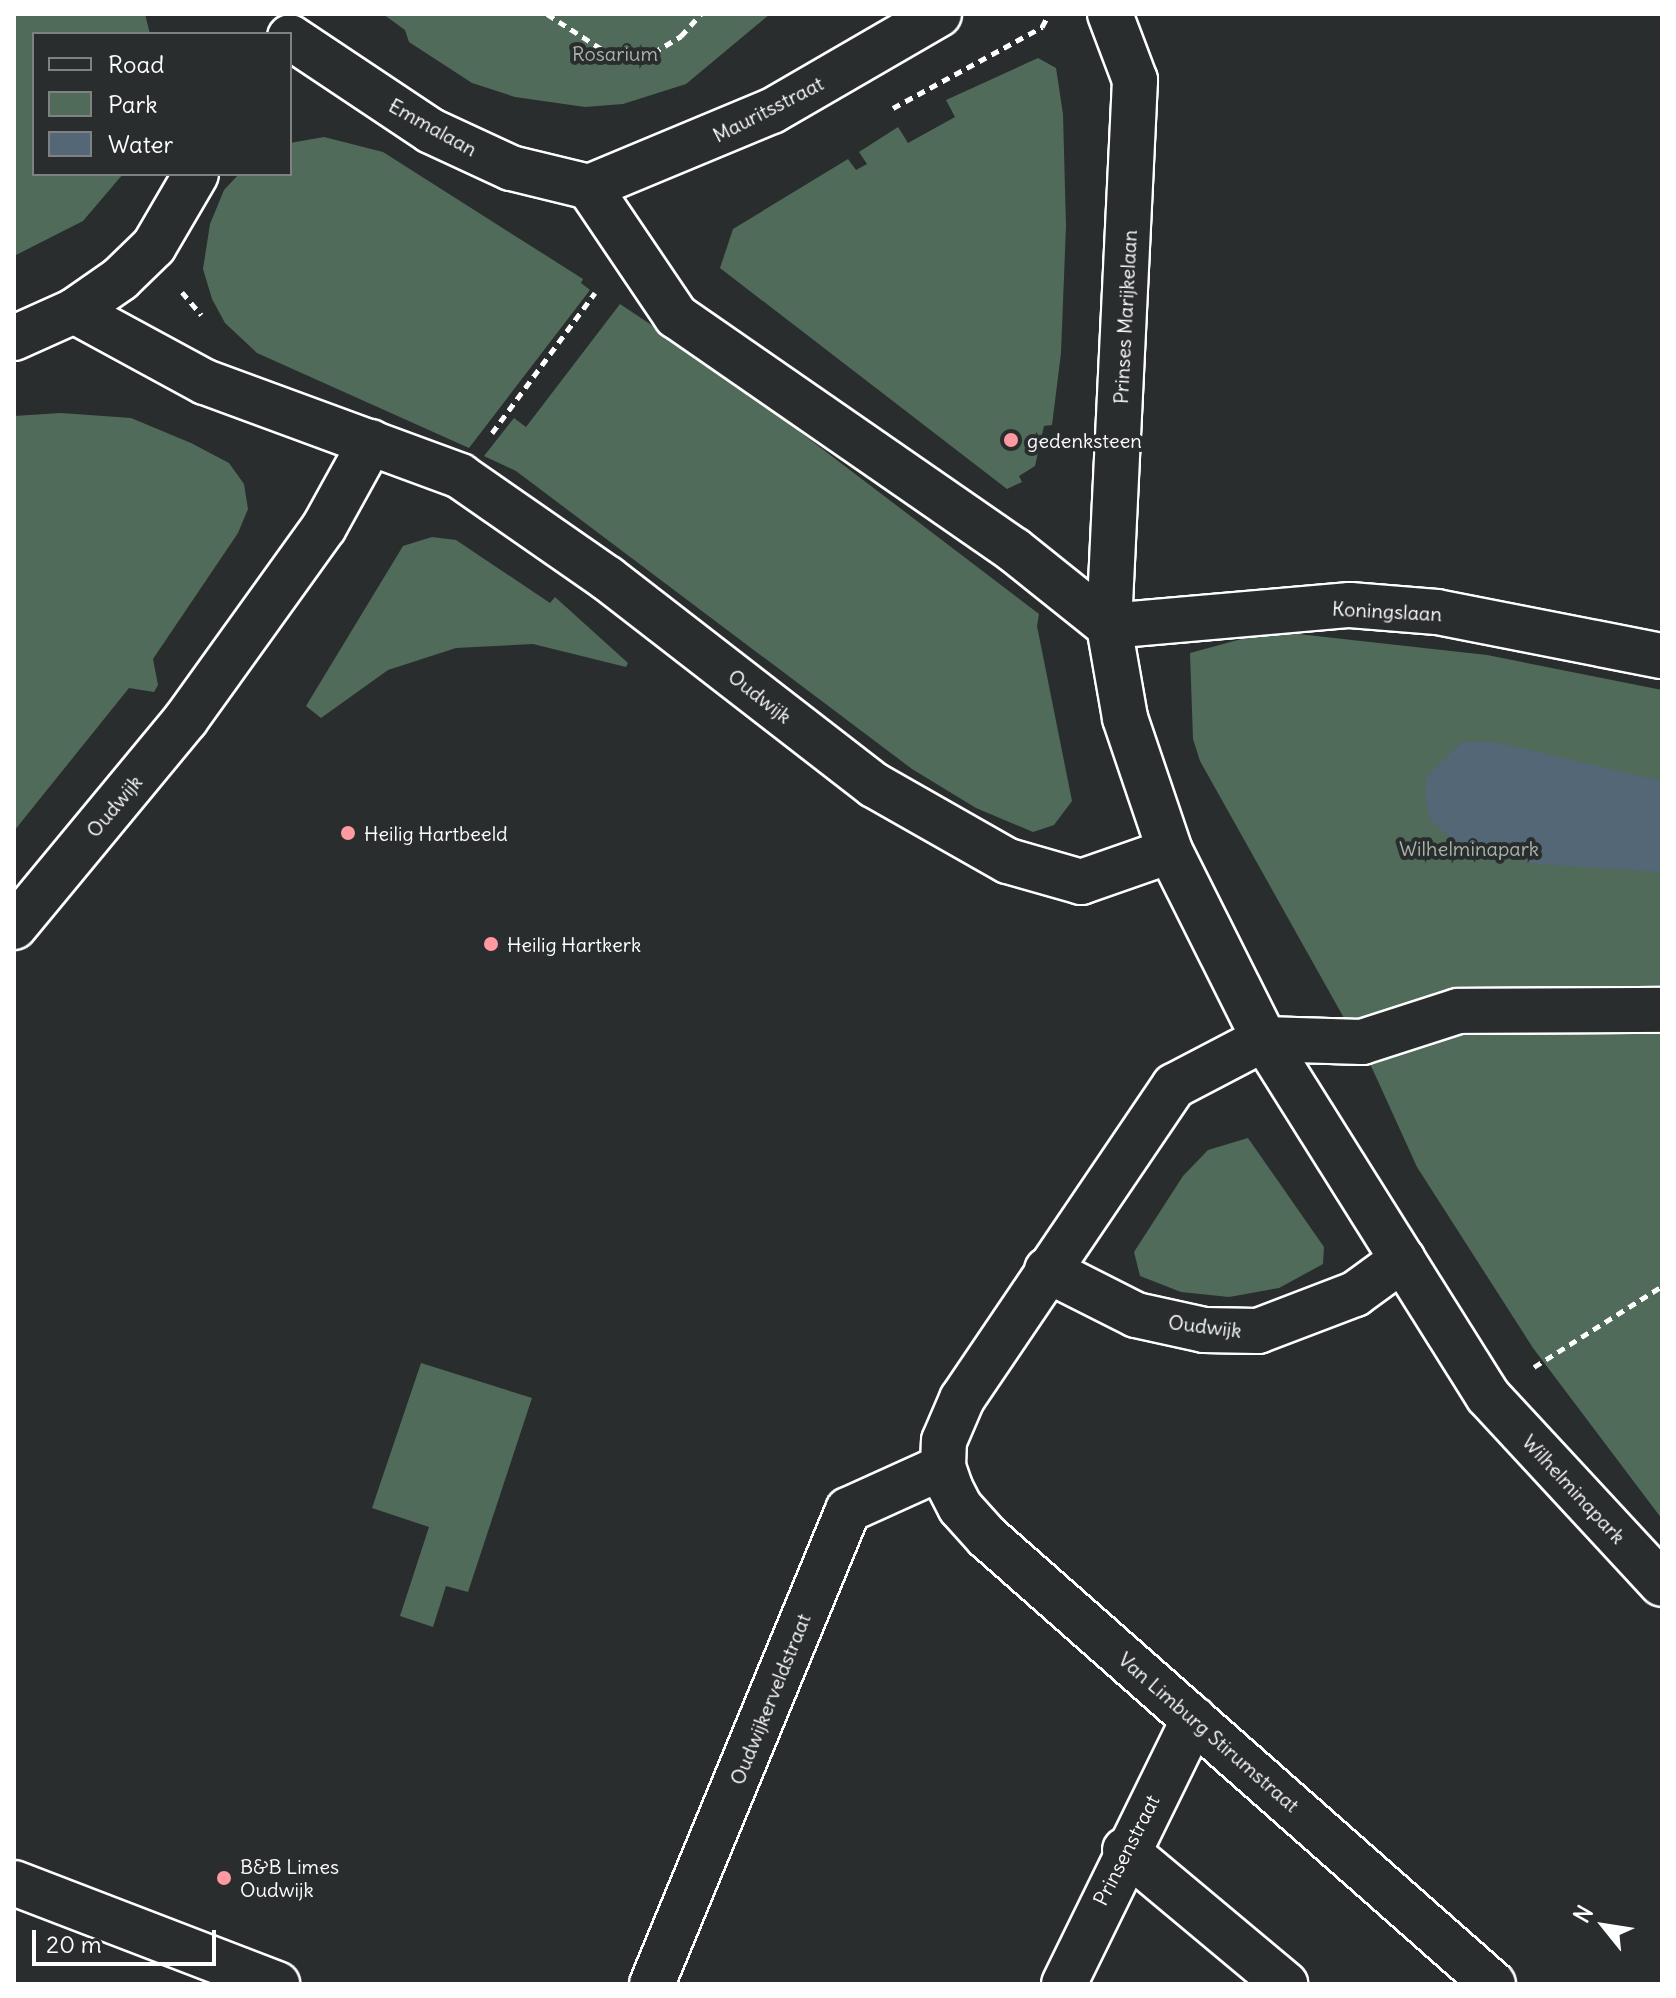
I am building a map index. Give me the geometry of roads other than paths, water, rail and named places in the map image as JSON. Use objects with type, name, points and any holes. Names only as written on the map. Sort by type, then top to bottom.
[{"type":"street","name":"Mauritsstraat","points":[[589,187],[772,111],[939,14]]},
{"type":"street","name":"Prinses Marijkelaan","points":[[1109,626],[1135,80],[1110,14]]},
{"type":"street","name":"Emmalaan","points":[[292,37],[431,131],[511,168],[589,187]]},
{"type":"street","points":[[14,338],[74,311],[120,279],[154,246],[195,176]]},
{"type":"street","points":[[589,187],[639,255],[676,316],[1014,550],[1109,626]]},
{"type":"street","name":"Oudwijk","points":[[74,311],[205,382],[460,476],[607,578],[874,785],[1008,861],[1081,882],[1170,851]]},
{"type":"street","name":"Oudwijk","points":[[14,927],[186,719],[324,527],[371,442]]},
{"type":"street","name":"Koningslaan","points":[[1109,626],[1350,605],[1437,612],[1662,656]]},
{"type":"street","name":"Wilhelminapark","points":[[1109,626],[1125,718],[1170,851],[1264,1039],[1488,1396],[1662,1584]]},
{"type":"street","points":[[943,1467],[944,1441],[962,1399],[1174,1086],[1264,1039],[1362,1042],[1458,1011],[1662,1010]]},
{"type":"street","name":"Oudwijk","points":[[1047,1270],[1136,1315],[1204,1330],[1258,1331],[1355,1294],[1403,1259]]},
{"type":"street","name":"Van Limburg Stirumstraat","points":[[943,1467],[960,1507],[987,1537],[1493,1984]]},
{"type":"street","name":"Oudwijkerveldstraat","points":[[652,1984],[848,1510],[943,1467]]},
{"type":"street","name":"Prinsenstraat","points":[[1064,1984],[1125,1850],[1194,1719]]},
{"type":"street","points":[[1125,1850],[1285,1984]]},
{"type":"street","points":[[14,1883],[277,1984]]},
{"type":"water","points":[[1462,742],[1495,742],[1662,781],[1662,872],[1538,864],[1462,849],[1429,818],[1425,793],[1427,776]]},
{"type":"place","name":"gedenksteen","points":[[1011,440]]},
{"type":"place","name":"Heilig Hartbeeld","points":[[348,833]]},
{"type":"place","name":"Heilig Hartkerk","points":[[491,944]]},
{"type":"place","name":"B&B Limes Oudwijk","points":[[224,1878]]},
{"type":"park label","name":"Rosarium","points":[[615,53]]}]
